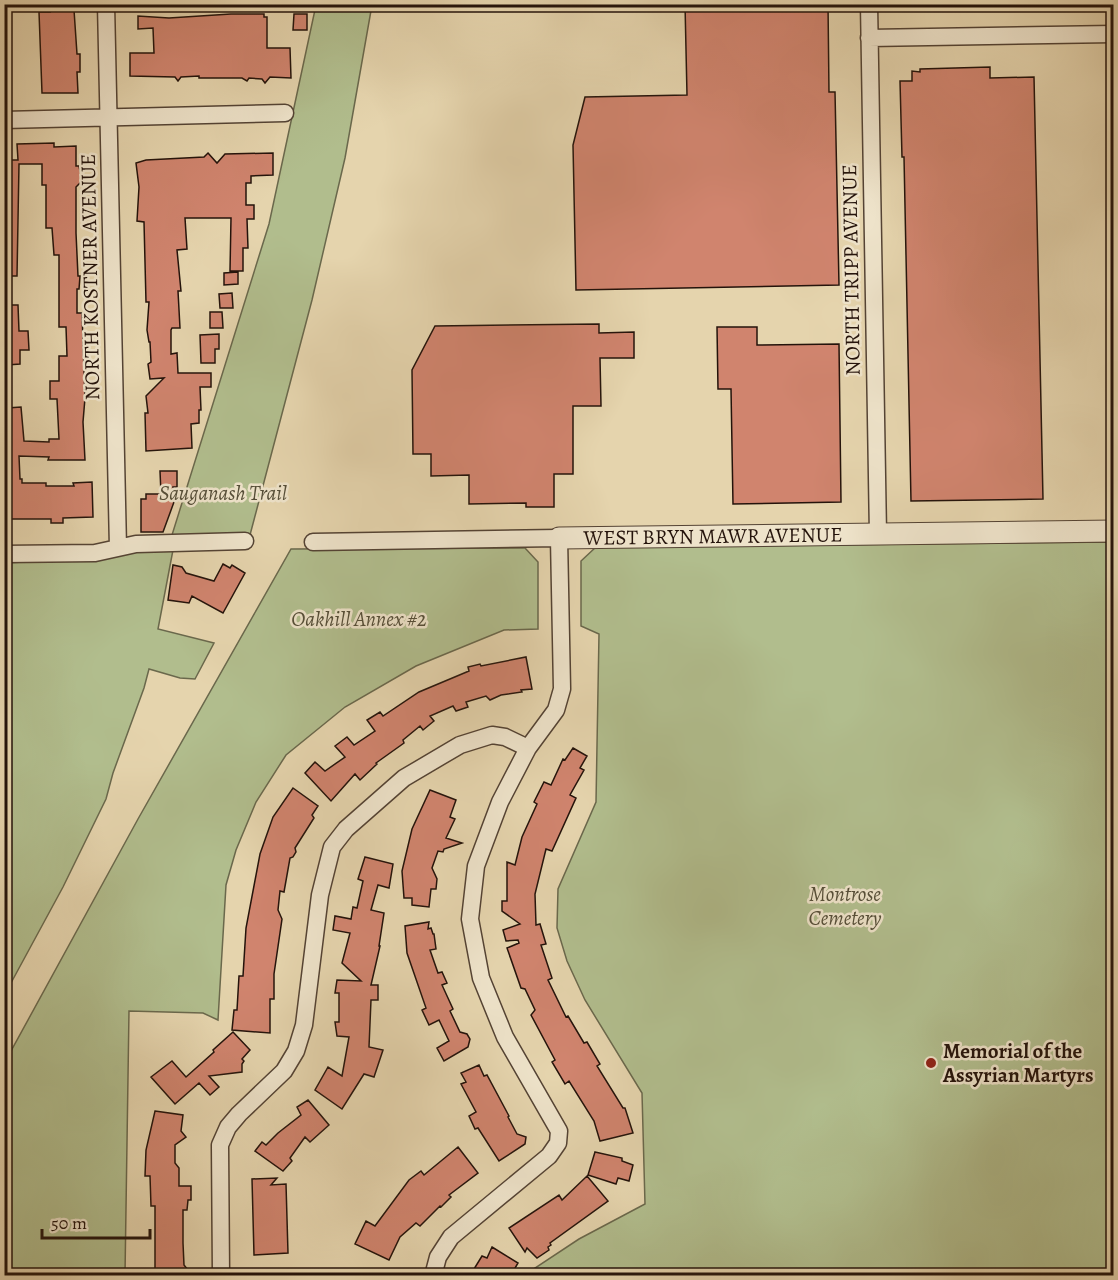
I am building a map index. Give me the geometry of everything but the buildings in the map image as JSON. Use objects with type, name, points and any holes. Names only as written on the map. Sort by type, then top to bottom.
[{"type":"street","name":"NORTH KOSTNER AVENUE","points":[[106,4],[118,548]]},
{"type":"street","name":"NORTH TRIPP AVENUE","points":[[869,4],[878,535]]},
{"type":"street","points":[[869,38],[1113,34]]},
{"type":"street","points":[[4,120],[285,113]]},
{"type":"street","name":"WEST BRYN MAWR AVENUE","points":[[313,542],[1113,531]]},
{"type":"street","points":[[433,1275],[438,1257],[451,1237],[549,1156],[558,1143],[559,1131],[505,1037],[481,978],[470,919],[476,866],[500,802],[528,748],[556,710],[562,689],[559,538]]},
{"type":"street","points":[[4,554],[94,553],[136,544],[245,541]]},
{"type":"street","points":[[221,1275],[220,1145],[228,1127],[284,1071],[296,1052],[304,1025],[320,895],[332,847],[346,829],[404,778],[460,745],[492,735],[505,737],[528,748]]},
{"type":"green space","name":"Sauganash Trail","points":[[316,5],[372,5],[345,158],[312,300],[250,535],[172,535],[269,224]]},
{"type":"green space","name":"Montrose Cemetery","points":[[1113,542],[1113,1275],[523,1276],[579,1239],[645,1204],[642,1093],[585,1000],[567,961],[557,928],[558,889],[596,802],[599,634],[581,626],[581,561],[596,547]]},
{"type":"green space","name":"Oakhill Annex #2","points":[[525,548],[538,562],[538,629],[504,630],[416,666],[345,707],[286,755],[256,802],[236,850],[226,885],[218,1020],[203,1013],[129,1011],[125,1275],[5,1275],[5,1062],[138,819],[291,549]]},
{"type":"green space","points":[[121,550],[173,550],[158,629],[214,643],[195,679],[180,678],[149,669],[106,799],[63,887],[5,994],[4,563],[105,558]]},
{"type":"place","name":"Memorial of the Assyrian Martyrs","points":[[931,1063]]}]
